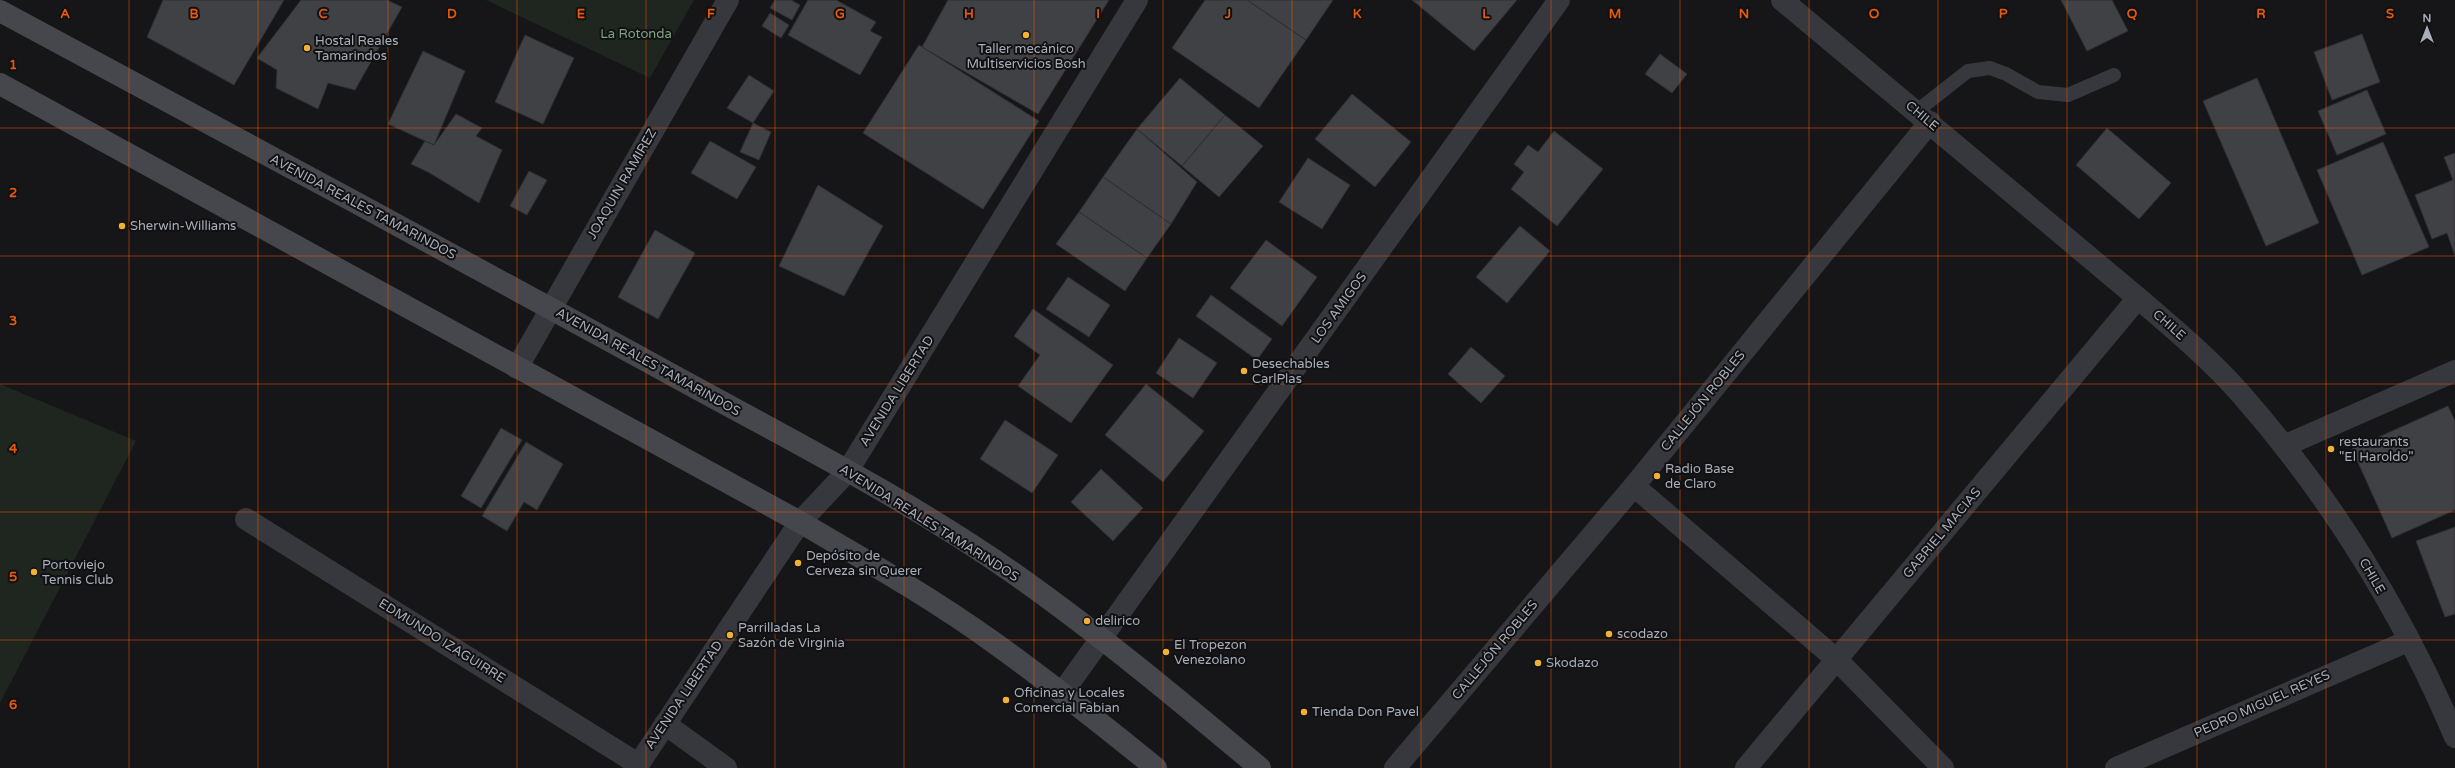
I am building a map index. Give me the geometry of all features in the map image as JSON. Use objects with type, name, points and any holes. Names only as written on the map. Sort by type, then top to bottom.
[{"type":"main road","name":"AVENIDA REALES TAMARINDOS","points":[[0,11],[551,308],[847,472],[942,528],[1013,574],[1103,639],[1260,768]]},
{"type":"main road","points":[[0,84],[800,522],[924,595],[993,641],[1062,693],[1156,768]]},
{"type":"street","name":"JOAQUIN RAMIREZ","points":[[517,368],[728,0]]},
{"type":"street","name":"AVENIDA LIBERTAD","points":[[637,766],[800,522],[847,472],[1138,0]]},
{"type":"street","name":"LOS AMIGOS","points":[[1062,693],[1103,639],[1559,0]]},
{"type":"street","name":"CHILE","points":[[1782,0],[2138,298],[2188,341],[2239,392],[2284,446],[2333,511],[2408,641],[2455,737]]},
{"type":"street","name":"CALLEJÓN ROBLES","points":[[1394,768],[1634,486],[1923,117]]},
{"type":"street","name":"GABRIEL MACIAS","points":[[1746,768],[2138,298]]},
{"type":"street","points":[[2284,446],[2455,371]]},
{"type":"street","points":[[1634,486],[1836,659],[1943,768]]},
{"type":"street","name":"EDMUNDO IZAGUIRRE","points":[[246,518],[637,766]]},
{"type":"street","name":"PEDRO MIGUEL REYES","points":[[2116,768],[2408,641]]},
{"type":"street","points":[[665,724],[726,768]]},
{"type":"lane","points":[[1923,117],[1968,71],[1990,68],[2006,74],[2038,92],[2068,95],[2114,75]]},
{"type":"green space","name":"La Rotonda","points":[[486,0],[694,0],[650,78]]},
{"type":"green space","name":"Portoviejo Tennis Club","points":[[0,384],[136,441],[0,703]]},
{"type":"building","points":[[163,0],[284,0],[234,85],[147,37]]},
{"type":"building","points":[[301,0],[387,0],[402,7],[355,90],[328,83],[318,109],[276,88],[277,70],[257,58]]},
{"type":"building","points":[[775,0],[791,0],[800,5],[792,20],[770,8]]},
{"type":"building","points":[[808,0],[836,0],[876,22],[870,31],[882,37],[860,75],[788,35]]},
{"type":"building","points":[[948,0],[1109,0],[1038,114],[922,47]]},
{"type":"building","points":[[1205,0],[1247,0],[1306,40],[1259,108],[1172,48]]},
{"type":"building","points":[[1247,0],[1333,0],[1306,40]]},
{"type":"building","points":[[1412,0],[1517,0],[1474,51]]},
{"type":"building","points":[[2061,0],[2112,0],[2128,31],[2087,51]]},
{"type":"building","points":[[770,13],[789,25],[781,38],[762,26]]},
{"type":"building","points":[[2362,34],[2380,82],[2332,100],[2314,52]]},
{"type":"building","points":[[525,35],[574,58],[543,124],[495,102]]},
{"type":"building","points":[[919,45],[1039,121],[983,209],[863,133]]},
{"type":"building","points":[[423,51],[465,71],[434,145],[388,124]]},
{"type":"building","points":[[1660,54],[1687,74],[1672,93],[1645,74]]},
{"type":"building","points":[[749,75],[774,91],[753,123],[727,108]]},
{"type":"building","points":[[1180,78],[1225,115],[1182,166],[1137,129]]},
{"type":"building","points":[[2257,78],[2319,223],[2266,246],[2203,101]]},
{"type":"building","points":[[2367,90],[2386,134],[2337,155],[2318,111]]},
{"type":"building","points":[[1352,94],[1411,142],[1375,187],[1315,139]]},
{"type":"building","points":[[456,114],[482,128],[476,136],[502,150],[479,203],[428,172],[411,164],[425,141],[434,145]]},
{"type":"building","points":[[1225,115],[1263,146],[1219,197],[1182,166]]},
{"type":"building","points":[[753,123],[771,132],[759,160],[740,152]]},
{"type":"building","points":[[2107,128],[2171,183],[2139,219],[2076,165]]},
{"type":"building","points":[[1137,129],[1197,182],[1171,224],[1103,177]]},
{"type":"building","points":[[1554,131],[1603,169],[1557,226],[1511,189],[1524,172],[1514,164],[1528,145],[1538,152]]},
{"type":"building","points":[[710,141],[756,167],[737,199],[691,173]]},
{"type":"building","points":[[2383,142],[2429,247],[2362,275],[2317,170]]},
{"type":"building","points":[[2455,153],[2455,256],[2447,233],[2432,239],[2415,195],[2453,180],[2444,157]]},
{"type":"building","points":[[1308,158],[1350,185],[1322,229],[1279,202]]},
{"type":"building","points":[[529,171],[547,180],[527,215],[510,206]]},
{"type":"building","points":[[1103,177],[1171,224],[1147,258],[1079,212]]},
{"type":"building","points":[[818,185],[883,226],[844,296],[779,266]]},
{"type":"building","points":[[1079,212],[1147,258],[1125,291],[1056,244]]},
{"type":"building","points":[[1520,226],[1550,251],[1507,303],[1476,277]]},
{"type":"building","points":[[655,230],[695,253],[658,319],[618,297]]},
{"type":"building","points":[[1266,240],[1317,277],[1282,326],[1230,288]]},
{"type":"building","points":[[1068,277],[1110,305],[1089,337],[1046,309]]},
{"type":"building","points":[[1211,295],[1272,339],[1257,360],[1196,316]]},
{"type":"building","points":[[1033,309],[1113,365],[1071,423],[1018,386],[1040,355],[1014,336]]},
{"type":"building","points":[[1179,338],[1217,363],[1193,398],[1156,373]]},
{"type":"building","points":[[1471,347],[1505,376],[1481,403],[1448,374]]},
{"type":"building","points":[[1146,384],[1204,431],[1163,482],[1105,435]]},
{"type":"building","points":[[2448,406],[2455,421],[2455,510],[2392,538],[2352,449]]},
{"type":"building","points":[[1005,420],[1058,455],[1032,493],[980,459]]},
{"type":"building","points":[[501,428],[522,440],[481,508],[461,496]]},
{"type":"building","points":[[526,442],[563,464],[537,510],[524,502],[507,531],[482,516]]},
{"type":"building","points":[[1101,469],[1143,508],[1113,541],[1071,502]]},
{"type":"building","points":[[2455,527],[2455,614],[2445,617],[2416,541]]},
{"type":"place","name":"Taller mecánico Multiservicios Bosh","points":[[1026,35]]},
{"type":"place","name":"Hostal Reales Tamarindos","points":[[307,48]]},
{"type":"place","name":"Sherwin-Williams","points":[[122,226]]},
{"type":"place","name":"Desechables CarlPlas","points":[[1244,371]]},
{"type":"place","name":"restaurants \"El Haroldo\"","points":[[2331,449]]},
{"type":"place","name":"Radio Base de Claro","points":[[1657,476]]},
{"type":"place","name":"Depósito de Cerveza sin Querer","points":[[798,563]]},
{"type":"place","name":"Portoviejo Tennis Club","points":[[34,572]]},
{"type":"place","name":"delirico","points":[[1087,621]]},
{"type":"place","name":"scodazo","points":[[1609,634]]},
{"type":"place","name":"Parrilladas La Sazón de Virginia","points":[[730,635]]},
{"type":"place","name":"El Tropezon Venezolano","points":[[1166,652]]},
{"type":"place","name":"Skodazo","points":[[1538,663]]},
{"type":"place","name":"Oficinas y Locales Comercial Fabian","points":[[1006,700]]},
{"type":"place","name":"Tienda Don Pavel","points":[[1304,712]]}]
